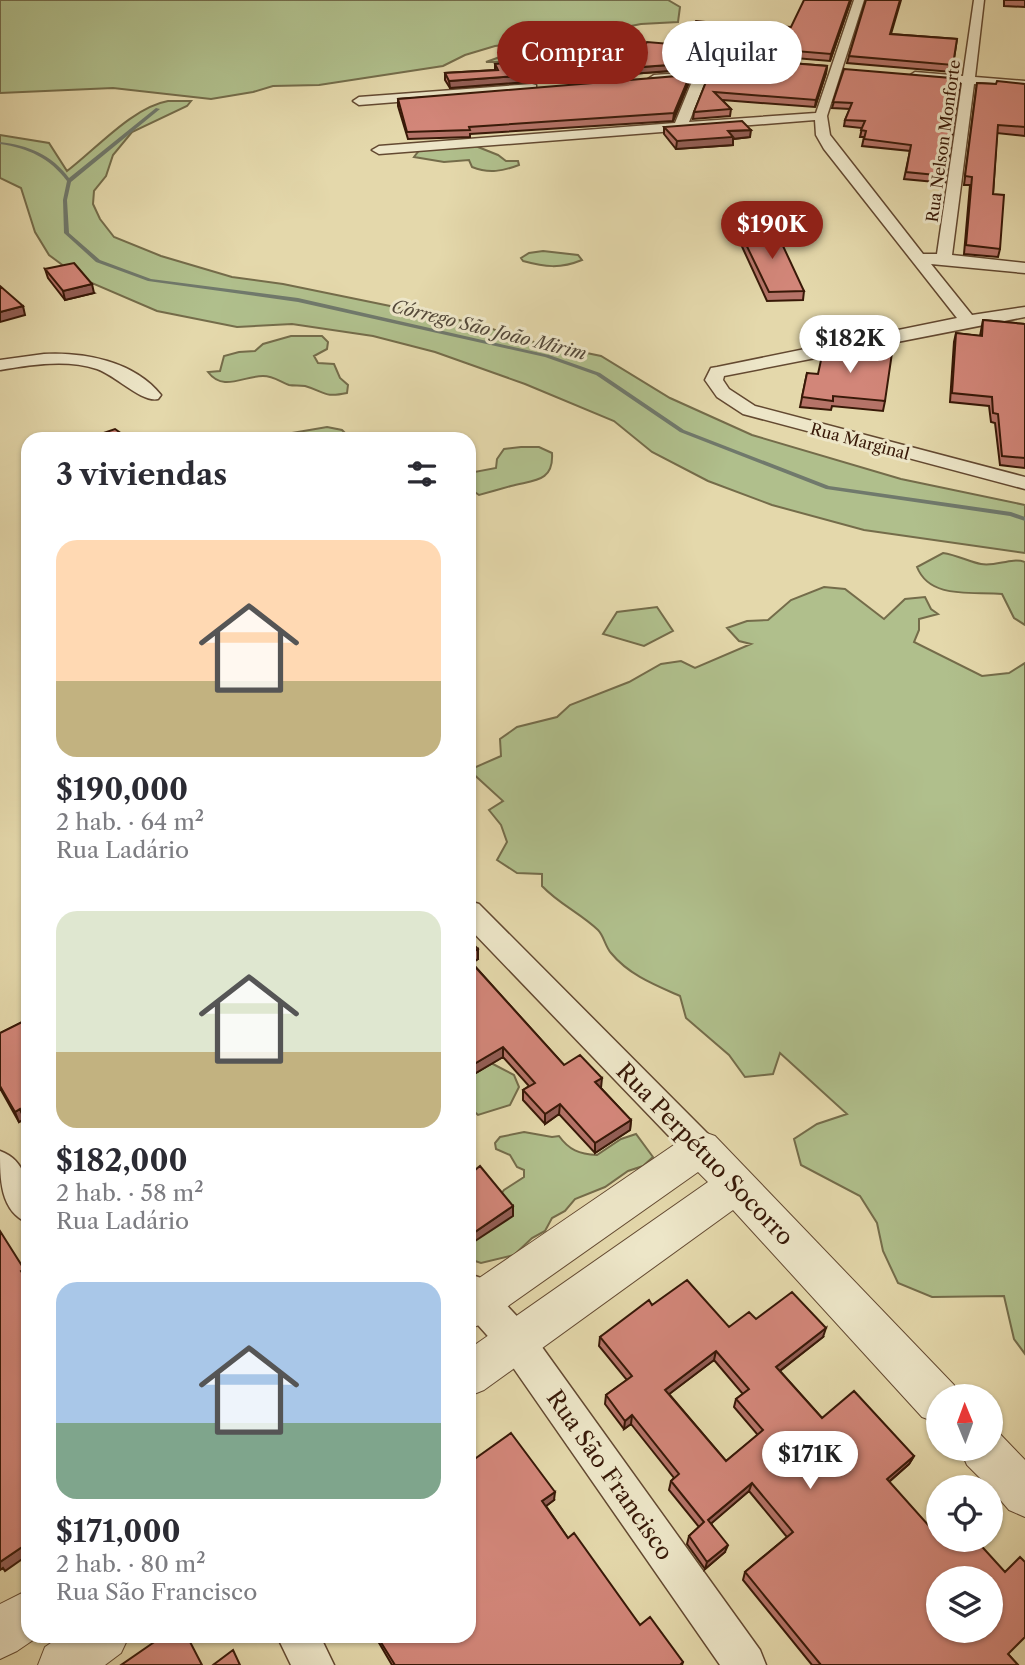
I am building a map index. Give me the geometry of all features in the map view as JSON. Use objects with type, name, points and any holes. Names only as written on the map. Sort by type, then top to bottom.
[{"type":"street","points":[[859,0],[841,70],[821,116],[823,135],[917,259],[968,321],[1025,312]]},
{"type":"street","name":"Rua Nelson Monforte","points":[[944,259],[979,0]]},
{"type":"street","points":[[821,68],[841,70]]},
{"type":"street","points":[[901,75],[1025,85]]},
{"type":"street","points":[[681,125],[697,84]]},
{"type":"street","points":[[359,102],[551,87]]},
{"type":"street","points":[[379,150],[821,116]]},
{"type":"street","points":[[917,259],[944,259],[1025,268]]},
{"type":"street","name":"Rua Marginal","points":[[968,321],[717,372],[714,380],[716,386],[732,401],[749,410],[1025,482]]},
{"type":"street","points":[[0,365],[38,358],[80,360],[115,370],[152,395]]},
{"type":"street","name":"Rua Perpétuo Socorro","points":[[476,918],[701,1148],[926,1388]]},
{"type":"street","points":[[476,1297],[701,1148]]},
{"type":"street","points":[[0,1165],[21,1197]]},
{"type":"street","points":[[476,1370],[736,1185]]},
{"type":"street","name":"Rua São Francisco","points":[[476,1304],[516,1341],[745,1665]]},
{"type":"street","points":[[994,1461],[1025,1494]]},
{"type":"street","points":[[0,1634],[21,1620]]},
{"type":"street","points":[[63,1665],[94,1643]]},
{"type":"street","points":[[302,1643],[313,1665]]},
{"type":"green space","points":[[0,0],[668,0],[680,7],[678,21],[662,23],[497,21],[497,46],[465,55],[443,66],[319,85],[273,86],[211,99],[113,88],[0,93]]},
{"type":"green space","points":[[168,101],[191,101],[187,106],[132,132],[113,155],[106,176],[94,191],[93,204],[100,219],[114,237],[161,256],[232,277],[283,284],[473,323],[534,342],[601,356],[670,398],[752,435],[901,479],[1025,505],[1025,553],[864,530],[772,505],[708,481],[652,452],[614,421],[525,384],[435,352],[373,336],[292,324],[237,327],[157,311],[80,278],[49,255],[35,232],[21,188],[0,178],[0,135],[49,143],[67,171],[128,120],[142,111]]},
{"type":"green space","points":[[473,145],[506,161],[518,161],[519,165],[490,171],[472,167],[469,160],[444,162],[414,157],[421,148]]},
{"type":"green space","points":[[543,251],[578,255],[582,260],[552,266],[538,265],[521,258],[529,253]]},
{"type":"green space","points":[[291,336],[322,336],[328,342],[327,349],[314,356],[318,363],[334,364],[340,378],[348,385],[347,393],[329,395],[305,386],[289,385],[267,376],[234,382],[220,381],[208,372],[220,371],[224,356],[255,351],[263,344]]},
{"type":"green space","points":[[327,427],[344,432],[298,432]]},
{"type":"green space","points":[[539,447],[552,453],[552,463],[545,475],[534,481],[479,495],[476,493],[476,472],[496,468],[497,459],[504,449]]},
{"type":"green space","points":[[943,553],[981,564],[1025,562],[1025,625],[1014,618],[1002,594],[954,592],[932,585],[923,578],[917,567]]},
{"type":"green space","points":[[824,587],[845,589],[884,619],[905,599],[925,597],[931,609],[938,614],[919,619],[919,630],[914,642],[982,676],[1009,673],[1025,663],[1025,1354],[1014,1339],[1004,1296],[932,1297],[898,1283],[883,1251],[877,1223],[860,1196],[801,1165],[794,1139],[817,1124],[847,1114],[780,1053],[773,1074],[745,1077],[729,1055],[686,1018],[680,996],[643,979],[618,961],[598,930],[542,886],[542,874],[517,873],[497,860],[507,842],[501,825],[489,810],[503,801],[476,776],[476,767],[501,756],[500,739],[517,727],[557,717],[570,705],[629,682],[661,664],[681,661],[695,668],[751,644],[739,641],[727,628],[747,621],[768,620],[791,600]]},
{"type":"green space","points":[[657,607],[673,631],[644,646],[603,634],[617,612]]},
{"type":"green space","points":[[491,1063],[514,1075],[519,1087],[510,1105],[478,1115],[476,1113],[476,1073]]},
{"type":"green space","points":[[524,1132],[559,1136],[575,1150],[597,1155],[621,1139],[636,1134],[653,1157],[643,1166],[628,1171],[605,1187],[575,1199],[565,1211],[552,1218],[545,1231],[532,1238],[514,1255],[481,1263],[476,1261],[476,1230],[504,1190],[524,1177],[524,1170],[517,1167],[510,1155],[496,1149],[495,1143],[500,1137]]},
{"type":"building","points":[[804,0],[850,0],[831,54],[802,52],[802,21],[794,21]]},
{"type":"building","points":[[866,0],[900,0],[890,34],[957,39],[953,65],[849,56]]},
{"type":"building","points":[[648,42],[662,43],[662,65],[648,66]]},
{"type":"building","points":[[802,64],[827,66],[816,100],[714,92],[731,109],[694,112],[705,84],[802,84]]},
{"type":"building","points":[[844,69],[951,78],[950,82],[960,83],[946,176],[906,172],[911,145],[864,139],[866,131],[861,130],[865,121],[845,120],[852,103],[833,102]]},
{"type":"building","points":[[497,70],[497,78],[449,81],[445,73]]},
{"type":"building","points":[[662,77],[662,84],[686,84],[674,113],[469,127],[470,130],[407,132],[398,99],[580,84],[648,84],[648,78]]},
{"type":"building","points":[[997,81],[1025,84],[1025,127],[998,125],[993,194],[1004,195],[1000,249],[966,245],[972,177],[965,176],[977,83],[996,84]]},
{"type":"building","points":[[742,121],[751,130],[728,131],[733,137],[677,141],[664,127]]},
{"type":"building","points":[[776,231],[804,291],[769,292],[740,232]]},
{"type":"building","points":[[74,263],[92,284],[63,291],[45,269]]},
{"type":"building","points":[[0,286],[23,306],[0,312]]},
{"type":"building","points":[[983,320],[1025,324],[1025,458],[1002,456],[998,414],[993,413],[992,397],[952,393],[956,333],[982,336]]},
{"type":"building","points":[[834,348],[892,353],[885,401],[833,396],[833,401],[802,397],[807,373],[818,374],[823,351],[834,352]]},
{"type":"building","points":[[476,968],[564,1065],[580,1055],[602,1078],[595,1082],[631,1120],[595,1143],[560,1104],[545,1114],[523,1090],[535,1083],[503,1047],[476,1063]]},
{"type":"building","points":[[21,1022],[21,1111],[15,1112],[0,1086],[0,1033]]},
{"type":"building","points":[[480,1166],[513,1206],[476,1231],[476,1169]]},
{"type":"building","points":[[0,1231],[21,1264],[21,1548],[0,1562]]},
{"type":"building","points":[[687,1280],[729,1327],[749,1312],[756,1319],[792,1292],[826,1328],[776,1367],[822,1418],[854,1391],[914,1456],[887,1479],[926,1523],[926,1552],[987,1552],[1000,1566],[926,1566],[926,1643],[1003,1643],[1003,1570],[1005,1572],[1020,1557],[1025,1562],[1025,1637],[1008,1654],[1018,1665],[821,1665],[745,1572],[793,1532],[752,1483],[708,1520],[728,1545],[707,1562],[689,1536],[704,1522],[671,1481],[679,1474],[632,1415],[625,1421],[606,1395],[632,1376],[600,1337],[649,1300],[652,1305]],"holes":[[[716,1351],[749,1389],[736,1399],[763,1430],[726,1461],[665,1390]]]},
{"type":"building","points":[[511,1433],[555,1492],[542,1501],[568,1538],[574,1533],[640,1625],[650,1617],[683,1662],[680,1665],[395,1665],[381,1643],[476,1643],[476,1458]]},
{"type":"building","points":[[153,1643],[191,1643],[202,1665],[121,1665]]},
{"type":"building","points":[[233,1650],[240,1665],[213,1665]]},
{"type":"waterway","points":[[69,181],[158,109]]},
{"type":"waterway","name":"Córrego São João Mirim","points":[[0,143],[20,146],[39,154],[56,165],[69,181]]},
{"type":"waterway","name":"Córrego São João Mirim","points":[[69,181],[65,200],[67,233],[98,261],[150,280],[298,300],[547,356],[598,374],[682,431],[828,488],[1011,514],[1025,519]]}]
